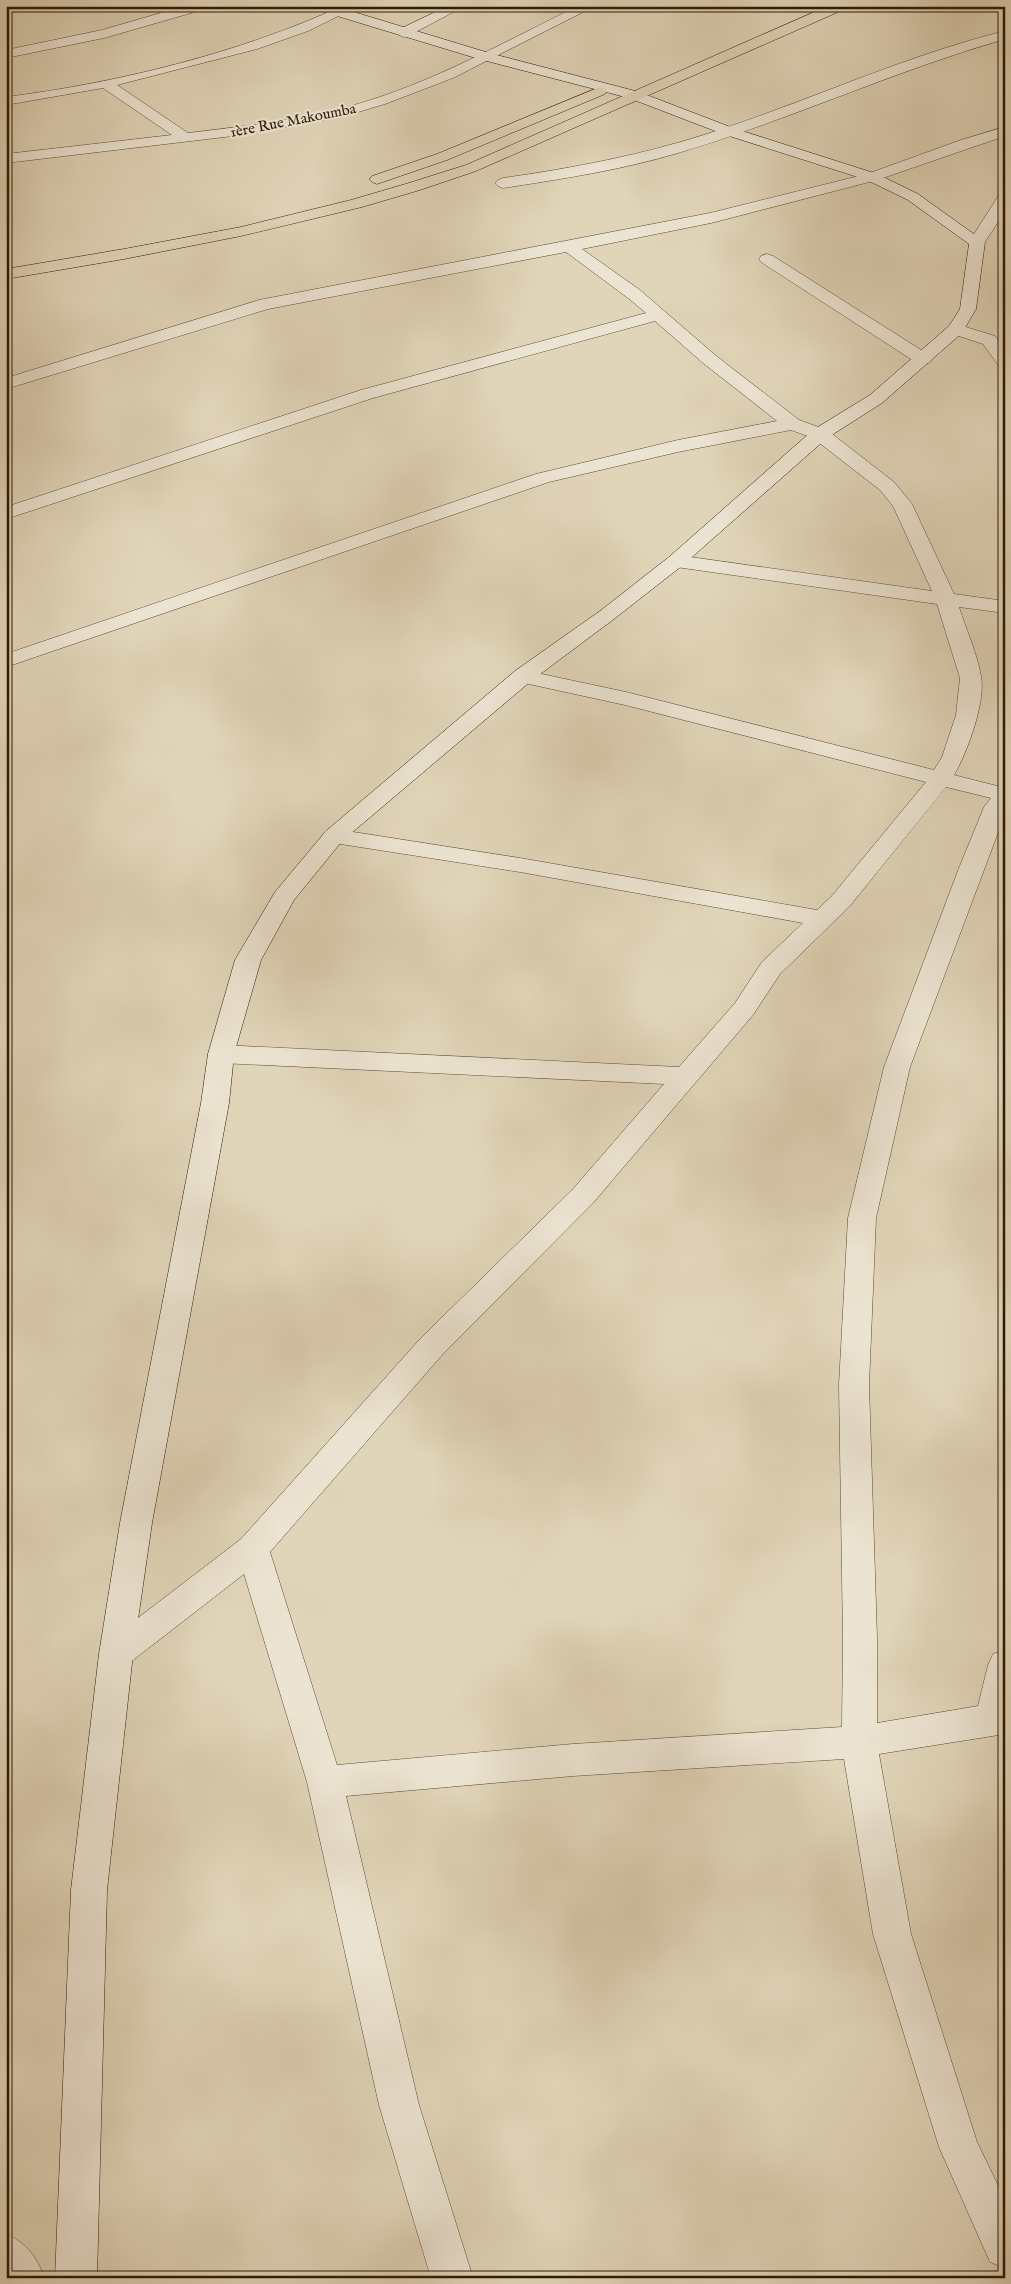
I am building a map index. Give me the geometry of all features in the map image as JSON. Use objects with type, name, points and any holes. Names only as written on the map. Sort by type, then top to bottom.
[{"type":"main road","points":[[6,274],[178,245],[252,230],[321,214],[418,186],[471,168],[632,86],[840,6]]},
{"type":"main road","points":[[365,183],[442,157],[605,88]]},
{"type":"main road","points":[[6,260],[65,249]]},
{"type":"street","points":[[6,10],[23,6]]},
{"type":"street","points":[[6,54],[104,34],[200,6]]},
{"type":"street","points":[[403,33],[459,6]]},
{"type":"street","name":"1ère Rue Makoumba","points":[[6,159],[276,126],[333,115],[424,85],[589,6]]},
{"type":"street","points":[[6,101],[62,94],[200,61],[263,43],[337,8],[403,33],[605,88],[632,86],[728,131],[872,177],[913,197],[977,242]]},
{"type":"street","points":[[503,183],[544,178],[619,163],[674,149],[948,50],[1005,35]]},
{"type":"street","points":[[106,84],[186,138]]},
{"type":"street","points":[[6,384],[265,304],[569,247],[711,218],[872,177],[1005,131]]},
{"type":"street","points":[[76,2278],[89,1890],[116,1654],[136,1523],[215,1103],[221,1054],[248,960],[284,897],[334,836],[523,676],[607,616],[676,560],[820,434],[876,399],[956,329],[968,309],[977,242],[1005,198]]},
{"type":"street","points":[[116,1654],[254,1549],[431,1347],[583,1196],[744,1008],[771,968],[794,944],[824,919],[941,778],[952,757],[967,715],[971,678],[946,599],[902,504],[887,486],[820,434],[792,424],[709,359],[660,314],[569,247]]},
{"type":"street","points":[[768,259],[923,359]]},
{"type":"street","points":[[6,514],[367,394],[448,371],[520,354],[591,332],[660,314]]},
{"type":"street","points":[[956,329],[997,338],[1005,362]]},
{"type":"street","points":[[6,662],[366,537],[543,478],[678,446],[792,424]]},
{"type":"street","points":[[676,560],[1005,607]]},
{"type":"street","points":[[523,676],[626,699],[941,778],[1005,796],[996,807],[971,868],[897,1067],[862,1218],[854,1385],[860,1638],[859,1742],[892,1934],[959,2147],[1005,2247]]},
{"type":"street","points":[[334,836],[520,865],[824,919]]},
{"type":"street","points":[[221,1054],[684,1076]]},
{"type":"street","points":[[254,1549],[324,1782],[398,2105],[452,2278]]},
{"type":"street","points":[[324,1782],[573,1760],[859,1742],[998,1718],[1005,1665]]},
{"type":"street","points":[[6,2255],[24,2278]]}]
